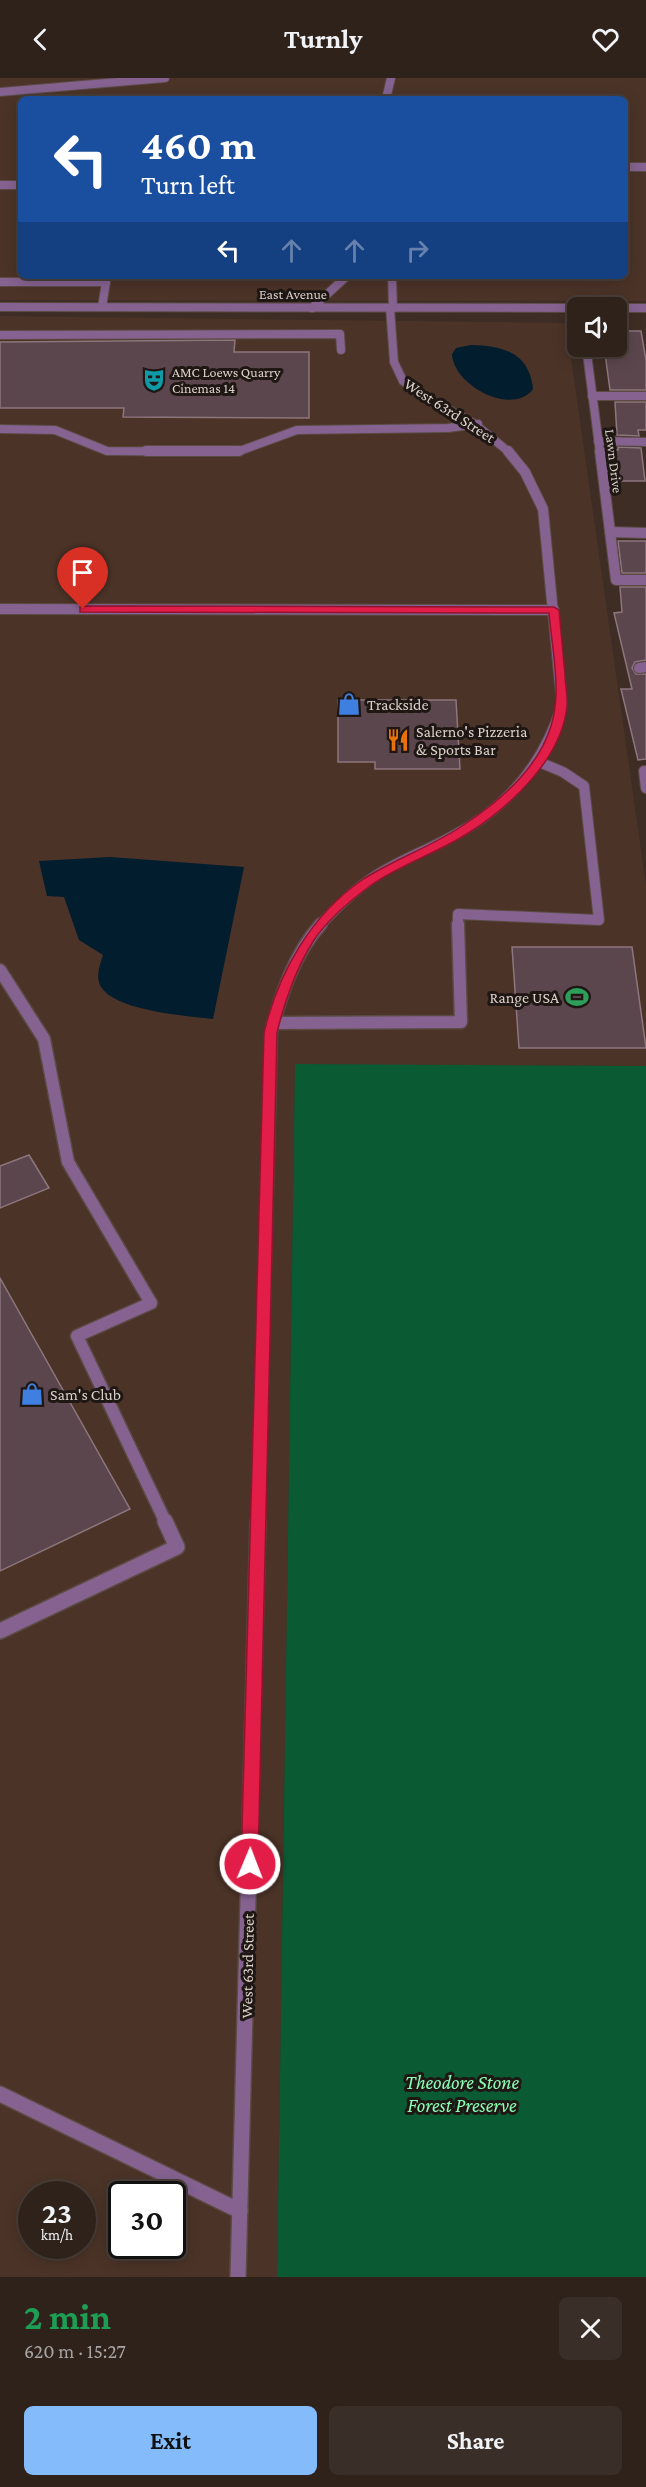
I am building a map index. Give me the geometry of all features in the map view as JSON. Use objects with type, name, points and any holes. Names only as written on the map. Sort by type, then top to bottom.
[{"type":"street","points":[[0,92],[165,78]]},
{"type":"street","points":[[387,96],[391,78]]},
{"type":"street","points":[[628,167],[646,167]]},
{"type":"street","points":[[0,185],[18,185]]},
{"type":"street","points":[[0,282],[80,279]]},
{"type":"street","points":[[102,307],[107,279]]},
{"type":"street","points":[[312,308],[344,279]]},
{"type":"street","points":[[392,279],[392,308]]},
{"type":"street","name":"East Avenue","points":[[0,307],[567,308]]},
{"type":"street","name":"West 63rd Street","points":[[238,2277],[273,1023],[280,999],[310,938],[335,910],[364,884],[395,865],[465,830],[516,790],[539,762],[556,728],[562,705],[543,509],[536,491],[512,452],[478,424],[412,389],[398,376],[393,360],[392,308]]},
{"type":"street","points":[[627,308],[646,308]]},
{"type":"street","points":[[0,335],[340,334],[341,350]]},
{"type":"street","name":"Lawn Drive","points":[[587,357],[616,580],[646,580]]},
{"type":"street","points":[[592,396],[646,396]]},
{"type":"street","points":[[0,429],[55,430],[107,451],[237,452],[297,429],[448,428],[478,424]]},
{"type":"street","points":[[598,441],[646,442]]},
{"type":"street","points":[[610,532],[646,533]]},
{"type":"street","points":[[0,609],[554,610]]},
{"type":"street","points":[[273,1023],[461,1022],[458,914],[599,920],[584,786],[563,772],[539,762]]},
{"type":"street","points":[[645,771],[646,788]]},
{"type":"street","points":[[0,970],[44,1039],[68,1162],[152,1303],[77,1336],[177,1547],[0,1631]]},
{"type":"street","points":[[0,2094],[240,2211]]},
{"type":"shaded area","points":[[0,78],[646,78],[646,301],[627,301],[627,297],[567,297],[567,301],[0,300]]},
{"type":"shaded area","points":[[0,316],[566,323],[567,357],[571,357],[646,885],[646,1066],[295,1065],[277,2277],[0,2277]]},
{"type":"green space","name":"Theodore Stone Forest Preserve","points":[[295,1064],[646,1066],[646,2277],[277,2277]]},
{"type":"water","points":[[471,345],[494,347],[520,359],[526,367],[533,389],[524,397],[512,400],[485,394],[473,386],[455,366],[452,354],[456,348]]},
{"type":"water","points":[[110,857],[244,867],[213,1019],[136,1007],[121,1002],[101,987],[98,975],[103,955],[79,940],[64,897],[47,896],[39,861]]},
{"type":"building","points":[[627,331],[641,331],[646,360],[646,390],[610,390],[606,357],[627,357]]},
{"type":"building","name":"AMC Loews Quarry Cinemas 14","points":[[235,340],[234,352],[309,352],[309,418],[123,417],[124,408],[0,408],[0,342]]},
{"type":"building","points":[[615,402],[646,402],[646,430],[638,430],[639,436],[617,435]]},
{"type":"building","points":[[618,447],[641,448],[645,481],[611,481],[607,449],[618,450]]},
{"type":"building","points":[[618,541],[646,541],[646,573],[622,573]]},
{"type":"building","points":[[620,587],[646,587],[646,660],[635,662],[632,668],[636,674],[646,674],[646,759],[638,760],[621,689],[632,689],[614,613],[622,612]]},
{"type":"building","name":"Salerno's Pizzeria & Sports Bar","points":[[338,700],[456,700],[460,769],[375,769],[375,762],[338,762]]},
{"type":"building","name":"Range USA","points":[[512,947],[632,947],[646,1048],[519,1048]]},
{"type":"building","points":[[29,1155],[49,1188],[0,1208],[0,1166]]},
{"type":"building","name":"Sam's Club","points":[[0,1278],[130,1509],[0,1571]]},
{"type":"place","name":"AMC Loews Quarry Cinemas 14","points":[[154,380]]},
{"type":"place","name":"Trackside","points":[[349,704]]},
{"type":"place","name":"Salerno's Pizzeria & Sports Bar","points":[[398,740]]},
{"type":"place","name":"Range USA","points":[[577,997]]},
{"type":"place","name":"Sam's Club","points":[[32,1394]]},
{"type":"route","points":[[83,609],[554,610],[562,705],[556,728],[539,762],[516,790],[465,830],[395,865],[364,884],[335,910],[310,938],[280,999],[273,1023],[250,1864]]}]
